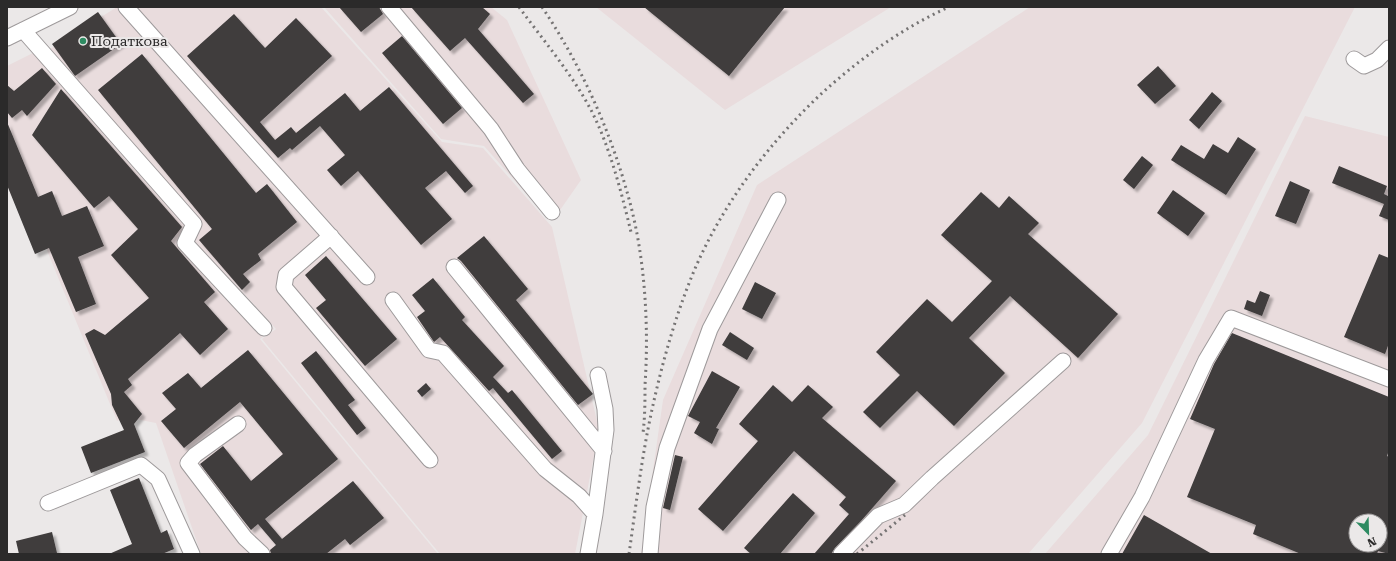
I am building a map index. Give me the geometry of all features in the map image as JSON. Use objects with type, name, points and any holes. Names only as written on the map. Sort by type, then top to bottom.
[{"type":"street","points":[[7,38],[70,7]]},
{"type":"street","points":[[126,7],[366,277]]},
{"type":"street","points":[[389,7],[491,129],[517,169],[552,212]]},
{"type":"street","points":[[23,30],[194,224],[185,243],[264,328]]},
{"type":"street","points":[[1354,59],[1364,66],[1377,60],[1389,48]]},
{"type":"street","points":[[650,554],[654,507],[667,448],[710,329],[778,200]]},
{"type":"street","points":[[331,236],[286,275],[284,288],[430,460]]},
{"type":"street","points":[[454,267],[604,451]]},
{"type":"street","points":[[392,300],[429,350],[443,353],[504,420],[545,469],[579,496],[595,514]]},
{"type":"street","points":[[1109,554],[1142,498],[1206,360],[1231,318],[1389,380]]},
{"type":"street","points":[[841,554],[878,516],[904,505],[932,478],[1063,361]]},
{"type":"street","points":[[588,554],[606,430],[605,409],[598,375]]},
{"type":"street","points":[[238,424],[195,455],[188,462],[245,538],[262,554]]},
{"type":"street","points":[[48,503],[141,465],[158,478],[192,554]]},
{"type":"shaded area","points":[[117,7],[321,7],[442,142],[483,148],[552,227],[599,430],[575,554],[440,554],[262,339],[276,329],[225,272],[274,329],[260,339],[438,554],[201,554],[156,423],[125,417],[117,421],[7,153],[7,66],[33,53],[168,207],[39,56]]},
{"type":"shaded area","points":[[324,7],[491,7],[507,20],[581,180],[558,213],[547,217],[484,146],[441,139]]},
{"type":"shaded area","points":[[596,7],[891,7],[725,110]]},
{"type":"shaded area","points":[[1030,7],[1355,7],[1142,423],[1028,554],[641,554],[663,400],[757,185]]},
{"type":"shaded area","points":[[1305,116],[1389,137],[1389,554],[1045,554],[1148,435]]},
{"type":"building","points":[[339,7],[379,7],[383,14],[361,32]]},
{"type":"building","points":[[411,7],[482,7],[490,14],[478,29],[534,94],[523,103],[465,38],[450,51]]},
{"type":"building","points":[[644,7],[785,7],[729,76]]},
{"type":"building","points":[[98,12],[121,44],[75,76],[52,44]]},
{"type":"building","points":[[234,14],[265,48],[296,18],[332,56],[260,122],[275,140],[291,127],[296,133],[345,93],[360,111],[389,87],[473,186],[465,193],[446,171],[425,188],[452,219],[421,245],[358,171],[341,186],[327,170],[345,155],[320,126],[292,150],[290,148],[278,158],[187,56]]},
{"type":"building","points":[[402,36],[462,108],[443,124],[382,53]]},
{"type":"building","points":[[142,54],[256,193],[267,184],[297,222],[258,254],[261,260],[243,274],[250,282],[242,290],[199,240],[212,229],[98,90]]},
{"type":"building","points":[[1158,66],[1176,86],[1155,104],[1137,85]]},
{"type":"building","points":[[42,68],[56,84],[27,116],[22,110],[12,118],[7,112],[7,85],[14,91]]},
{"type":"building","points":[[61,89],[182,227],[171,241],[215,292],[204,302],[228,329],[200,355],[180,333],[128,379],[132,385],[124,392],[142,414],[134,424],[145,452],[91,473],[81,447],[124,430],[112,405],[111,394],[85,334],[94,329],[105,335],[149,298],[111,255],[138,229],[109,196],[94,208],[32,135]]},
{"type":"building","points":[[1212,92],[1222,101],[1199,129],[1189,120]]},
{"type":"building","points":[[7,122],[38,197],[52,191],[62,216],[87,206],[104,246],[78,257],[96,304],[76,312],[49,248],[35,254],[7,185]]},
{"type":"building","points":[[1238,137],[1256,149],[1226,195],[1171,160],[1181,145],[1204,159],[1213,144],[1228,153]]},
{"type":"building","points":[[1142,156],[1153,165],[1134,189],[1123,180]]},
{"type":"building","points":[[1339,166],[1387,186],[1384,194],[1388,196],[1389,193],[1389,220],[1379,216],[1384,204],[1332,183]]},
{"type":"building","points":[[1290,181],[1310,190],[1296,224],[1275,216]]},
{"type":"building","points":[[1173,190],[1205,213],[1188,236],[1157,213]]},
{"type":"building","points":[[981,192],[999,208],[1009,196],[1039,223],[1028,234],[1118,314],[1078,358],[1010,296],[969,338],[1005,373],[954,426],[917,391],[880,428],[863,412],[900,375],[876,352],[927,299],[952,322],[992,281],[941,235]]},
{"type":"building","points":[[484,236],[528,289],[516,300],[593,394],[578,405],[457,258]]},
{"type":"building","points":[[1379,254],[1389,258],[1389,343],[1385,354],[1344,337]]},
{"type":"building","points":[[326,256],[397,339],[365,366],[316,308],[326,300],[305,275]]},
{"type":"building","points":[[433,278],[465,317],[462,320],[504,366],[493,377],[508,393],[512,390],[562,451],[552,459],[493,388],[489,391],[440,337],[434,342],[417,317],[425,311],[412,295]]},
{"type":"building","points":[[755,282],[776,293],[762,319],[742,309]]},
{"type":"building","points":[[1260,291],[1270,295],[1262,316],[1244,309],[1247,300],[1255,303]]},
{"type":"building","points":[[730,332],[754,348],[747,360],[722,345]]},
{"type":"building","points":[[1232,333],[1389,397],[1389,450],[1387,456],[1389,457],[1389,554],[1385,553],[1388,553],[1388,513],[1348,513],[1348,553],[1377,554],[1301,554],[1253,534],[1256,525],[1187,497],[1215,429],[1190,419],[1214,364]]},
{"type":"building","points":[[248,350],[338,459],[265,519],[282,539],[353,481],[384,518],[350,545],[345,539],[326,554],[271,554],[270,550],[276,545],[258,524],[251,530],[243,520],[200,464],[223,446],[251,481],[283,454],[240,402],[184,448],[161,421],[176,409],[162,393],[188,373],[201,388]]},
{"type":"building","points":[[316,351],[355,400],[348,405],[366,428],[357,435],[301,363]]},
{"type":"building","points":[[712,371],[740,387],[716,428],[719,429],[712,444],[694,433],[700,422],[688,416]]},
{"type":"building","points":[[426,383],[431,389],[422,397],[417,391]]},
{"type":"building","points":[[773,385],[792,402],[808,385],[833,407],[822,418],[896,481],[831,554],[814,554],[849,514],[839,505],[846,497],[794,451],[723,531],[698,509],[758,441],[739,424]]},
{"type":"building","points":[[675,455],[683,457],[670,510],[663,508]]},
{"type":"building","points":[[139,478],[161,533],[167,530],[174,549],[162,554],[109,554],[132,544],[110,490]]},
{"type":"building","points":[[793,493],[815,513],[780,554],[751,554],[744,548]]},
{"type":"building","points":[[1144,515],[1212,554],[1122,554]]},
{"type":"building","points":[[52,532],[57,553],[19,554],[16,541]]},
{"type":"railway","points":[[519,7],[566,70],[598,124],[619,185],[631,232]]},
{"type":"railway","points":[[542,7],[570,52],[604,124],[622,174],[629,199],[639,244],[646,315],[645,415],[643,433]]},
{"type":"railway","points":[[629,554],[646,442],[661,371],[687,287],[705,246],[732,199],[782,134],[820,95],[850,69],[881,46],[914,25],[949,7]]},
{"type":"railway","points":[[857,554],[905,515]]},
{"type":"place","name":"Податкова","points":[[83,41]]}]
